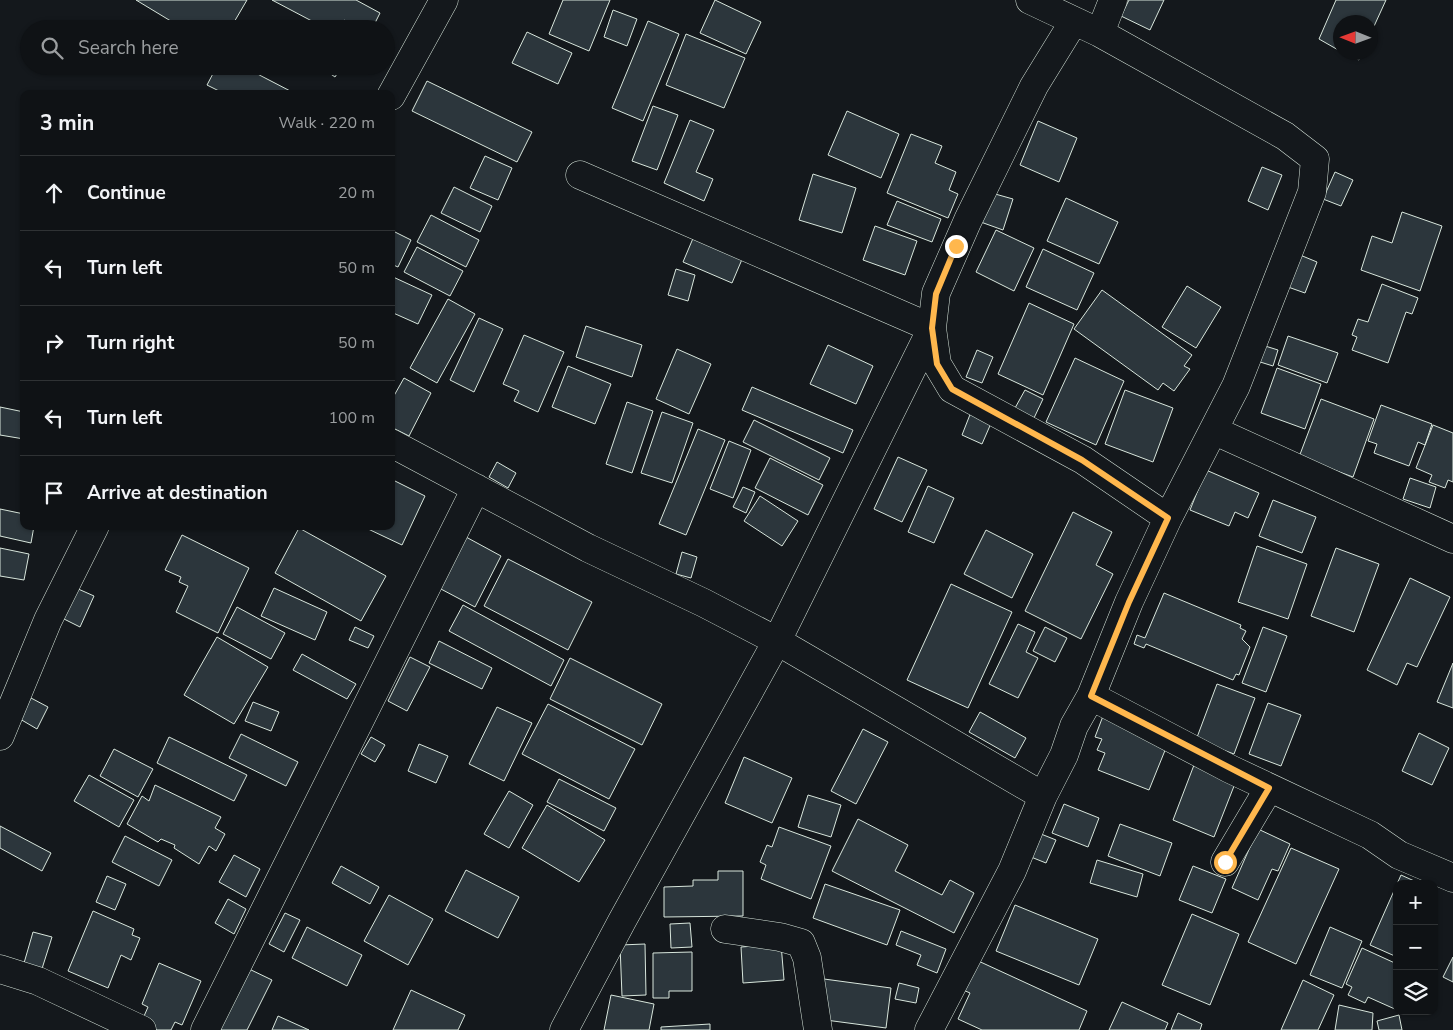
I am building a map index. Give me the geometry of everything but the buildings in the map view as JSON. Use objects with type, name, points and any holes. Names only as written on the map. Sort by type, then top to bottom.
[{"type":"street","points":[[394,90],[444,0]]},
{"type":"street","points":[[929,1030],[1012,871],[1043,796],[1064,755],[1074,726],[1091,696],[1129,602],[1168,518],[1215,431],[1236,386],[1312,192],[1315,159],[1285,136],[1100,33],[1030,0]]},
{"type":"street","points":[[1100,33],[1113,0]]},
{"type":"street","points":[[1074,22],[1034,86],[968,220],[936,294],[932,328],[937,364],[952,389],[1082,460],[1168,518]]},
{"type":"street","points":[[580,175],[932,328]]},
{"type":"street","points":[[564,1030],[777,641],[932,328]]},
{"type":"street","points":[[1215,431],[1453,539]]},
{"type":"street","points":[[395,445],[588,548],[704,603],[777,641],[1043,796]]},
{"type":"street","points":[[205,1030],[476,488]]},
{"type":"street","points":[[0,736],[48,620],[93,530]]},
{"type":"street","points":[[1091,696],[1269,788],[1370,835],[1399,855],[1453,878]]},
{"type":"street","points":[[1225,862],[1269,788]]},
{"type":"street","points":[[725,929],[780,937],[801,943],[807,958],[818,1030]]},
{"type":"street","points":[[0,969],[38,981],[142,1030]]},
{"type":"route","points":[[956,246],[936,294],[932,328],[937,364],[952,389],[1082,460],[1168,518],[1129,602],[1091,696],[1269,788],[1225,862]]}]
